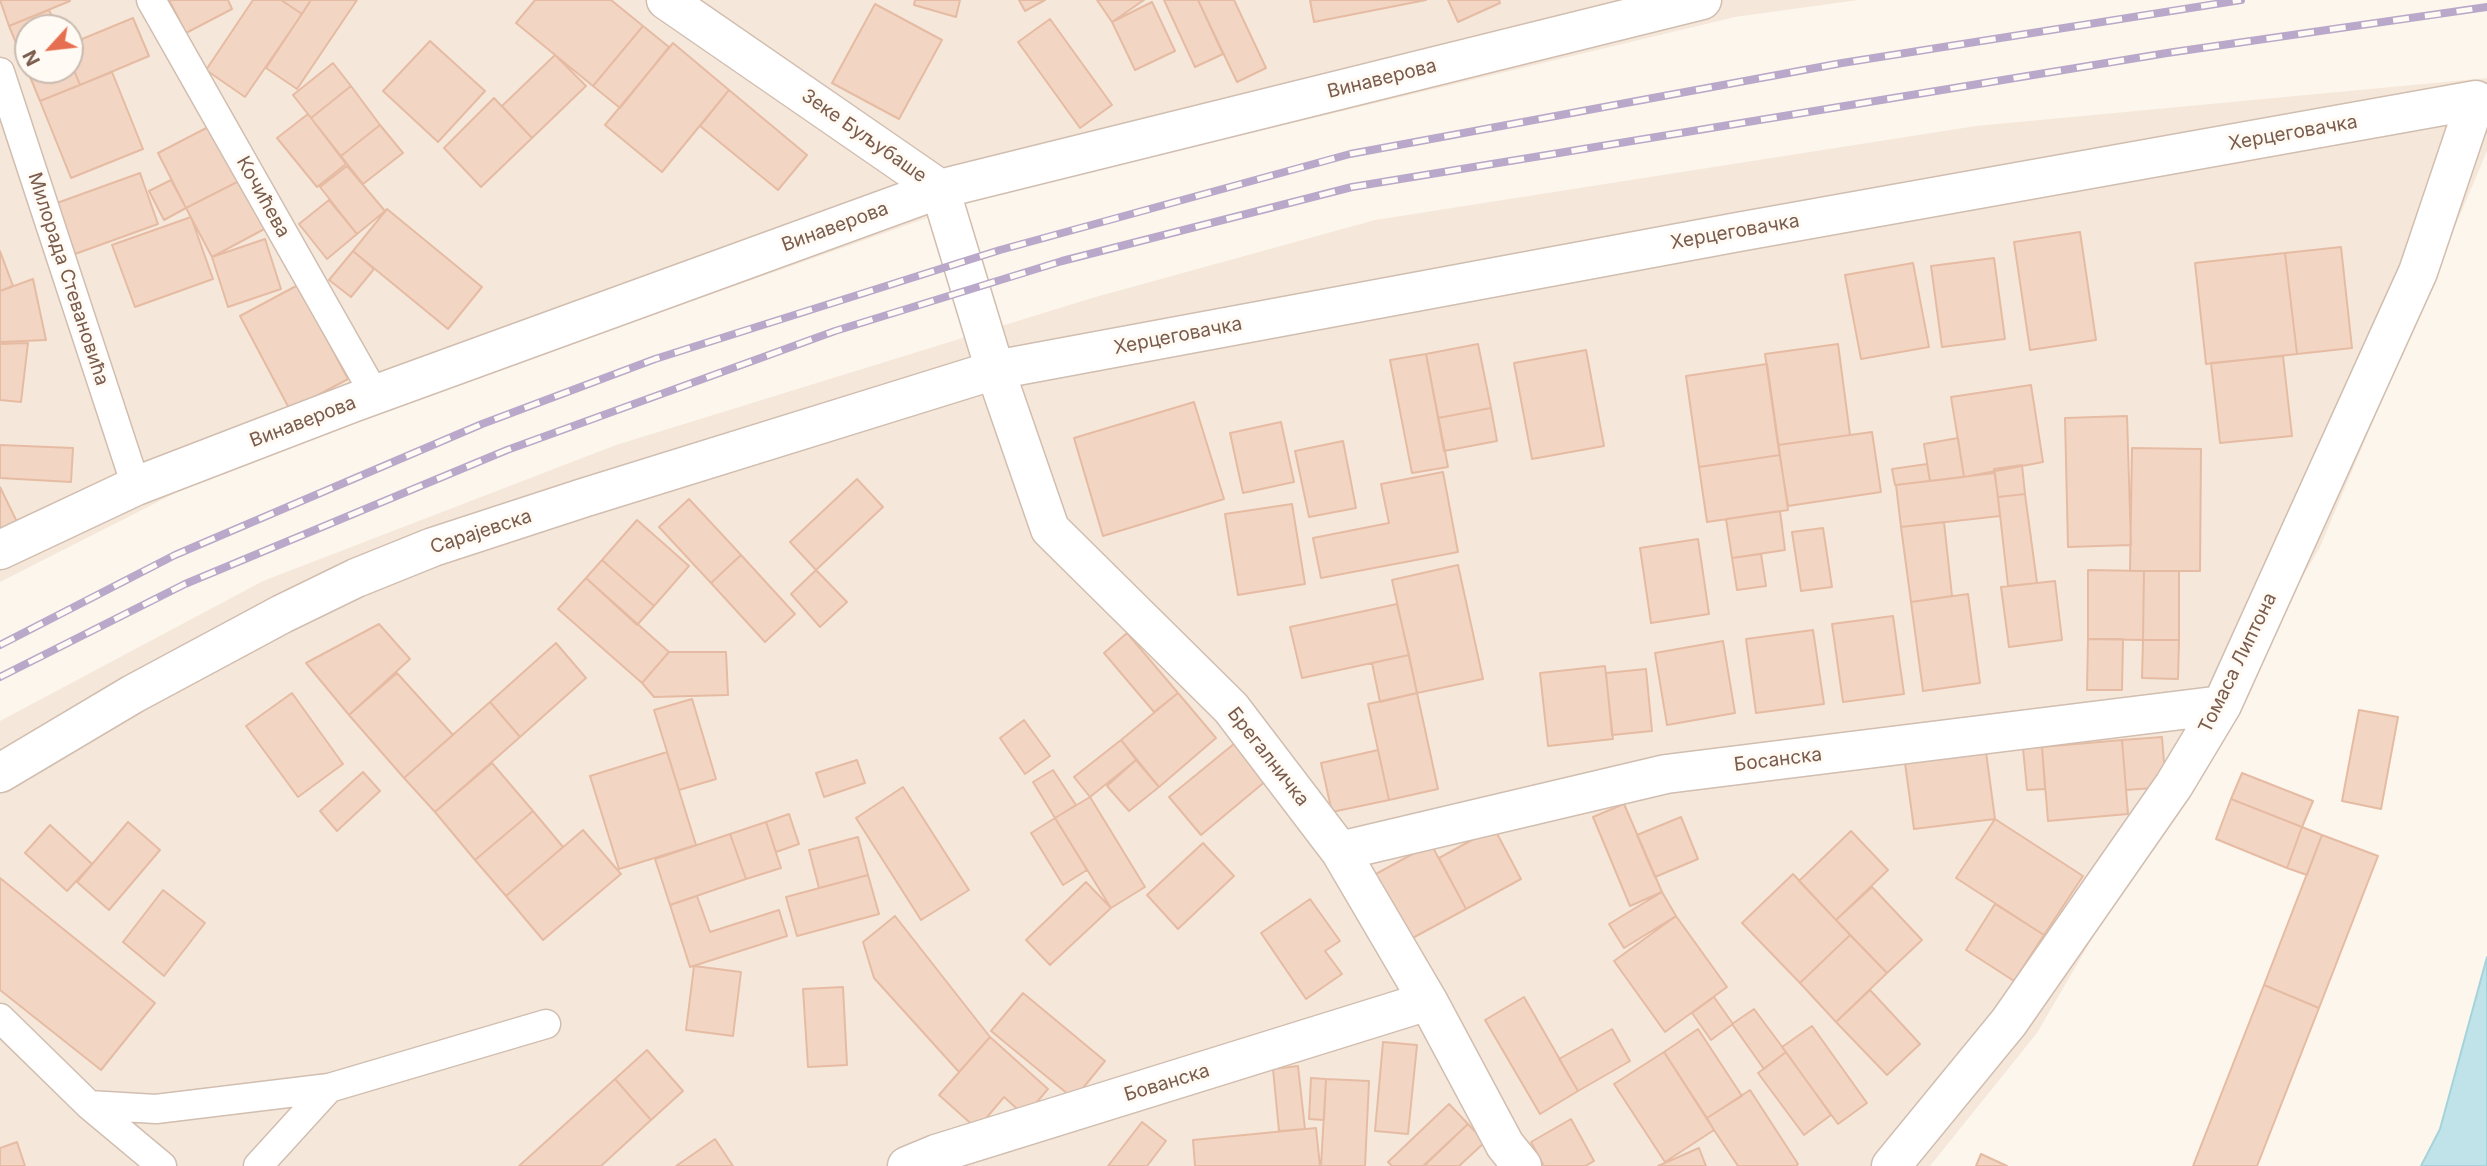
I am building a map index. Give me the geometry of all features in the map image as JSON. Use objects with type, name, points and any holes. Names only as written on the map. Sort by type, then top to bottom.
[{"type":"street","name":"Зеке Буљубаше","points":[[666,0],[940,188],[995,370]]},
{"type":"street","name":"Винаверова","points":[[0,550],[136,486],[375,395],[940,188],[1702,0]]},
{"type":"street","name":"Херцеговачка","points":[[995,370],[1738,232],[2476,100]]},
{"type":"street","name":"Томаса Липтона","points":[[1891,1166],[2009,1022],[2174,785],[2222,705],[2418,272],[2476,100]]},
{"type":"street","name":"Сарајевска","points":[[0,773],[133,694],[282,614],[356,578],[433,547],[583,498],[995,370]]},
{"type":"street","name":"Брегалничка","points":[[995,370],[1050,529],[1231,708],[1340,850],[1428,1001],[1505,1145],[1522,1166]]},
{"type":"street","name":"Босанска","points":[[1340,850],[1666,774],[2222,705]]},
{"type":"street","name":"Бованска","points":[[907,1166],[936,1154],[1428,1001]]},
{"type":"lane","name":"Кочићева","points":[[152,0],[375,395]]},
{"type":"lane","name":"Милорада Стевановића","points":[[0,72],[136,486]]},
{"type":"lane","points":[[0,1018],[89,1105],[162,1166]]},
{"type":"lane","points":[[89,1105],[156,1109],[329,1088],[546,1024]]},
{"type":"lane","points":[[258,1166],[329,1088]]},
{"type":"shaded area","points":[[0,0],[1858,0],[1735,17],[992,195],[497,370],[197,482],[0,582]]},
{"type":"shaded area","points":[[2487,78],[2487,151],[2320,547],[2037,1033],[1930,1166],[0,1166],[0,721],[263,581],[616,445],[1092,298],[1375,220],[1976,126]]},
{"type":"water","points":[[2487,957],[2487,1166],[2421,1166],[2440,1129]]},
{"type":"building","points":[[0,0],[70,0],[38,14],[14,14],[14,24],[9,26]]},
{"type":"building","points":[[169,0],[228,0],[232,9],[186,33]]},
{"type":"building","points":[[253,0],[281,0],[302,14],[245,97],[206,70]]},
{"type":"building","points":[[281,0],[311,0],[302,14]]},
{"type":"building","points":[[311,0],[357,0],[297,89],[266,68]]},
{"type":"building","points":[[535,0],[611,0],[643,26],[593,86],[516,23]]},
{"type":"building","points":[[915,0],[960,0],[956,17],[914,5]]},
{"type":"building","points":[[1019,0],[1045,0],[1025,11]]},
{"type":"building","points":[[1097,0],[1144,0],[1112,22]]},
{"type":"building","points":[[1164,0],[1198,0],[1223,54],[1195,67]]},
{"type":"building","points":[[1198,0],[1234,0],[1266,68],[1237,82]]},
{"type":"building","points":[[1310,0],[1426,0],[1314,22]]},
{"type":"building","points":[[1448,0],[1499,0],[1500,3],[1458,22]]},
{"type":"building","points":[[1152,2],[1175,51],[1135,70],[1112,22]]},
{"type":"building","points":[[875,4],[942,40],[899,119],[832,83]]},
{"type":"building","points":[[133,18],[149,56],[84,83],[84,38]]},
{"type":"building","points":[[1050,19],[1112,105],[1080,128],[1018,42]]},
{"type":"building","points":[[14,24],[14,38],[9,26]]},
{"type":"building","points":[[643,26],[669,47],[620,108],[593,86]]},
{"type":"building","points":[[430,41],[485,91],[438,142],[383,91]]},
{"type":"building","points":[[673,43],[729,90],[662,172],[605,125]]},
{"type":"building","points":[[555,55],[586,86],[532,138],[502,106]]},
{"type":"building","points":[[333,63],[351,86],[311,118],[293,95]]},
{"type":"building","points":[[112,72],[143,149],[71,178],[40,101]]},
{"type":"building","points":[[33,84],[80,84],[80,85],[40,101]]},
{"type":"building","points":[[351,86],[380,125],[341,156],[311,118]]},
{"type":"building","points":[[729,90],[807,155],[778,190],[700,126]]},
{"type":"building","points":[[494,98],[532,138],[481,187],[444,148]]},
{"type":"building","points":[[308,114],[346,164],[317,187],[277,138]]},
{"type":"building","points":[[216,123],[245,178],[186,208],[158,153]]},
{"type":"building","points":[[380,125],[403,153],[363,184],[341,156]]},
{"type":"building","points":[[347,166],[385,211],[357,234],[320,187]]},
{"type":"building","points":[[140,173],[158,224],[75,254],[57,203]]},
{"type":"building","points":[[245,178],[270,226],[212,257],[186,208]]},
{"type":"building","points":[[171,180],[186,208],[164,220],[149,191]]},
{"type":"building","points":[[329,200],[357,234],[327,259],[299,224]]},
{"type":"building","points":[[387,209],[482,287],[448,329],[353,251]]},
{"type":"building","points":[[191,217],[213,279],[135,307],[112,245]]},
{"type":"building","points":[[2080,232],[2096,340],[2030,350],[2014,242]]},
{"type":"building","points":[[265,239],[281,289],[228,307],[212,257]]},
{"type":"building","points":[[2341,247],[2352,348],[2297,354],[2285,253]]},
{"type":"building","points":[[0,251],[13,286],[0,291]]},
{"type":"building","points":[[353,251],[374,269],[351,297],[329,280]]},
{"type":"building","points":[[2285,253],[2297,354],[2206,364],[2195,263]]},
{"type":"building","points":[[1994,258],[2005,339],[1942,347],[1931,266]]},
{"type":"building","points":[[1913,263],[1929,347],[1861,359],[1845,275]]},
{"type":"building","points":[[33,279],[46,340],[0,342],[0,291]]},
{"type":"building","points":[[298,285],[348,379],[290,410],[240,316]]},
{"type":"building","points":[[28,343],[21,402],[0,400],[0,344]]},
{"type":"building","points":[[1478,344],[1491,408],[1438,418],[1426,354]]},
{"type":"building","points":[[1838,344],[1850,435],[1778,445],[1765,354]]},
{"type":"building","points":[[1586,350],[1604,446],[1532,459],[1514,363]]},
{"type":"building","points":[[1426,354],[1448,467],[1412,473],[1390,360]]},
{"type":"building","points":[[2283,356],[2292,436],[2220,443],[2211,363]]},
{"type":"building","points":[[1767,364],[1780,455],[1699,467],[1686,376]]},
{"type":"building","points":[[2031,385],[2043,462],[1964,477],[1951,397]]},
{"type":"building","points":[[1194,402],[1224,499],[1103,536],[1074,438]]},
{"type":"building","points":[[1491,408],[1497,441],[1444,451],[1438,418]]},
{"type":"building","points":[[2127,416],[2131,545],[2068,547],[2065,418]]},
{"type":"building","points":[[1281,422],[1294,482],[1243,493],[1230,433]]},
{"type":"building","points":[[1872,432],[1881,492],[1788,506],[1778,445]]},
{"type":"building","points":[[1958,438],[1964,477],[1930,481],[1924,444]]},
{"type":"building","points":[[1343,441],[1356,508],[1309,517],[1295,451]]},
{"type":"building","points":[[0,445],[73,448],[71,482],[0,478]]},
{"type":"building","points":[[2132,448],[2201,449],[2200,571],[2130,571]]},
{"type":"building","points":[[1780,455],[1788,510],[1707,522],[1699,467]]},
{"type":"building","points":[[1927,464],[1930,481],[1895,485],[1892,469]]},
{"type":"building","points":[[2022,465],[2025,494],[1998,497],[1994,469]]},
{"type":"building","points":[[1443,472],[1458,552],[1321,578],[1313,538],[1389,523],[1381,484]]},
{"type":"building","points":[[1995,473],[2000,516],[1901,527],[1896,485]]},
{"type":"building","points":[[857,479],[883,507],[816,570],[790,542]]},
{"type":"building","points":[[0,487],[20,528],[0,537]]},
{"type":"building","points":[[2025,494],[2037,583],[2008,586],[1998,497]]},
{"type":"building","points":[[689,499],[741,555],[711,583],[659,527]]},
{"type":"building","points":[[1292,504],[1305,584],[1238,595],[1225,514]]},
{"type":"building","points":[[1780,511],[1785,550],[1732,558],[1726,519]]},
{"type":"building","points":[[637,520],[689,566],[654,606],[602,560]]},
{"type":"building","points":[[1944,522],[1952,596],[1911,602],[1901,527]]},
{"type":"building","points":[[1823,528],[1832,587],[1801,591],[1792,532]]},
{"type":"building","points":[[1698,539],[1709,614],[1651,623],[1640,548]]},
{"type":"building","points":[[1761,554],[1766,586],[1737,590],[1732,558]]},
{"type":"building","points":[[741,555],[795,614],[765,642],[711,583]]},
{"type":"building","points":[[602,560],[654,606],[637,625],[586,578]]},
{"type":"building","points":[[1458,565],[1483,679],[1417,693],[1392,580]]},
{"type":"building","points":[[816,570],[847,602],[820,627],[791,594]]},
{"type":"building","points":[[2088,570],[2144,571],[2143,640],[2088,639]]},
{"type":"building","points":[[2144,571],[2179,571],[2179,640],[2143,640]]},
{"type":"building","points":[[586,578],[669,652],[642,683],[558,609]]},
{"type":"building","points":[[2055,581],[2062,640],[2009,647],[2001,587]]},
{"type":"building","points":[[1968,594],[1980,683],[1923,691],[1911,602]]},
{"type":"building","points":[[1397,604],[1409,655],[1302,678],[1290,627]]},
{"type":"building","points":[[1893,616],[1904,694],[1843,702],[1832,624]]},
{"type":"building","points":[[379,624],[410,659],[349,715],[306,663]]},
{"type":"building","points":[[1813,630],[1824,704],[1756,713],[1746,639]]},
{"type":"building","points":[[1127,633],[1178,693],[1154,712],[1104,653]]},
{"type":"building","points":[[2088,639],[2123,639],[2122,690],[2087,690]]},
{"type":"building","points":[[2143,640],[2179,640],[2178,679],[2142,678]]},
{"type":"building","points":[[1723,641],[1735,713],[1667,725],[1655,653]]},
{"type":"building","points":[[556,643],[586,678],[520,737],[490,702]]},
{"type":"building","points":[[669,652],[726,652],[728,695],[654,697],[642,683]]},
{"type":"building","points":[[1409,655],[1417,693],[1380,702],[1372,663]]},
{"type":"building","points":[[1605,666],[1613,739],[1548,746],[1540,673]]},
{"type":"building","points":[[1646,669],[1652,731],[1612,735],[1606,673]]},
{"type":"building","points":[[397,673],[453,735],[404,778],[349,715]]},
{"type":"building","points":[[292,693],[343,764],[298,797],[246,726]]},
{"type":"building","points":[[1178,693],[1216,738],[1159,787],[1121,740]]},
{"type":"building","points":[[1417,693],[1438,789],[1389,800],[1368,704]]},
{"type":"building","points":[[692,699],[716,779],[679,790],[654,710]]},
{"type":"building","points":[[490,702],[520,737],[435,812],[404,778]]},
{"type":"building","points":[[2359,710],[2398,717],[2381,809],[2342,801]]},
{"type":"building","points":[[1024,720],[1050,756],[1025,774],[1000,738]]},
{"type":"building","points":[[2162,737],[2166,787],[2126,790],[2122,740]]},
{"type":"building","points":[[1121,740],[1136,760],[1090,797],[1074,777]]},
{"type":"building","points":[[2122,740],[2128,814],[2048,821],[2042,747]]},
{"type":"building","points":[[1235,743],[1267,780],[1201,835],[1169,797]]},
{"type":"building","points":[[2042,747],[2045,789],[2027,790],[2023,748]]},
{"type":"building","points":[[1378,750],[1389,800],[1332,812],[1321,763]]},
{"type":"building","points":[[667,752],[696,845],[619,869],[590,776]]},
{"type":"building","points":[[1986,752],[1995,819],[1914,829],[1905,763]]},
{"type":"building","points":[[857,760],[865,783],[824,797],[816,773]]},
{"type":"building","points":[[1136,760],[1159,787],[1129,811],[1107,786]]},
{"type":"building","points":[[492,763],[533,811],[475,860],[435,812]]},
{"type":"building","points":[[1053,770],[1076,805],[1055,818],[1033,782]]},
{"type":"building","points":[[363,772],[380,791],[337,831],[320,811]]},
{"type":"building","points":[[2242,773],[2313,801],[2302,827],[2231,799]]},
{"type":"building","points":[[903,787],[969,890],[921,920],[856,818]]},
{"type":"building","points":[[1090,797],[1145,887],[1111,908],[1055,818]]},
{"type":"building","points":[[2231,799],[2302,827],[2287,868],[2216,839]]},
{"type":"building","points":[[1624,804],[1662,892],[1630,906],[1593,817]]},
{"type":"building","points":[[533,811],[563,847],[506,896],[475,860]]},
{"type":"building","points":[[789,814],[799,844],[776,852],[766,822]]},
{"type":"building","points":[[1681,817],[1698,859],[1655,877],[1637,835]]},
{"type":"building","points":[[1055,818],[1087,870],[1063,885],[1031,833]]},
{"type":"building","points":[[1995,819],[2083,876],[2044,935],[1956,878]]},
{"type":"building","points":[[128,822],[160,850],[109,910],[77,882]]},
{"type":"building","points":[[766,822],[781,868],[746,879],[730,834]]},
{"type":"building","points":[[50,825],[92,864],[67,891],[25,853]]},
{"type":"building","points":[[2302,827],[2322,835],[2307,875],[2287,868]]},
{"type":"building","points":[[1494,828],[1521,879],[1466,909],[1439,858]]},
{"type":"building","points":[[583,830],[621,874],[543,940],[506,896]]},
{"type":"building","points":[[1851,831],[1888,870],[1836,920],[1799,881]]},
{"type":"building","points":[[730,834],[746,879],[670,905],[655,859]]},
{"type":"building","points":[[2322,835],[2378,856],[2319,1008],[2264,985]]},
{"type":"building","points":[[858,837],[868,875],[819,888],[809,850]]},
{"type":"building","points":[[1203,843],[1234,876],[1178,929],[1147,895]]},
{"type":"building","points":[[1431,844],[1466,909],[1409,940],[1374,875]]},
{"type":"building","points":[[1793,874],[1850,935],[1800,983],[1742,923]]},
{"type":"building","points":[[868,875],[879,914],[797,936],[786,897]]},
{"type":"building","points":[[0,878],[155,1003],[101,1070],[0,990]]},
{"type":"building","points":[[1086,882],[1111,908],[1050,965],[1026,940]]},
{"type":"building","points":[[1872,887],[1922,940],[1887,973],[1836,920]]},
{"type":"building","points":[[163,890],[205,923],[164,976],[123,942]]},
{"type":"building","points":[[1662,892],[1676,916],[1624,948],[1609,924]]},
{"type":"building","points":[[697,896],[710,932],[779,910],[787,936],[690,967],[670,905]]},
{"type":"building","points":[[1310,899],[1340,941],[1325,951],[1342,974],[1306,999],[1261,933]]},
{"type":"building","points":[[1995,904],[2044,935],[2014,981],[1966,950]]},
{"type":"building","points":[[895,916],[990,1037],[959,1072],[874,978],[863,942]]},
{"type":"building","points":[[1676,916],[1727,987],[1665,1032],[1614,961]]},
{"type":"building","points":[[1850,935],[1887,973],[1836,1022],[1800,983]]},
{"type":"building","points":[[694,966],[741,972],[733,1036],[686,1030]]},
{"type":"building","points":[[2264,985],[2319,1008],[2257,1166],[2193,1166]]},
{"type":"building","points":[[843,987],[847,1065],[808,1067],[803,989]]},
{"type":"building","points":[[1870,990],[1920,1044],[1887,1075],[1836,1022]]},
{"type":"building","points":[[1023,993],[1105,1061],[1074,1099],[991,1031]]},
{"type":"building","points":[[1524,997],[1578,1091],[1540,1114],[1485,1020]]},
{"type":"building","points":[[1714,997],[1733,1024],[1711,1040],[1692,1013]]},
{"type":"building","points":[[1754,1009],[1786,1052],[1764,1069],[1732,1024]]},
{"type":"building","points":[[1812,1026],[1867,1103],[1838,1124],[1782,1047]]},
{"type":"building","points":[[1612,1029],[1630,1061],[1578,1091],[1559,1059]]},
{"type":"building","points":[[1698,1029],[1742,1096],[1707,1118],[1664,1052]]},
{"type":"building","points":[[990,1037],[1048,1089],[1025,1116],[1004,1097],[977,1129],[939,1095]]},
{"type":"building","points":[[1383,1042],[1417,1045],[1408,1134],[1375,1131]]},
{"type":"building","points":[[647,1050],[683,1091],[651,1120],[615,1079]]},
{"type":"building","points":[[1664,1052],[1714,1130],[1665,1162],[1614,1084]]},
{"type":"building","points":[[1786,1052],[1831,1115],[1804,1135],[1758,1073]]},
{"type":"building","points":[[1298,1066],[1305,1129],[1279,1131],[1273,1069]]},
{"type":"building","points":[[1311,1078],[1326,1079],[1324,1120],[1309,1119]]},
{"type":"building","points":[[615,1079],[651,1120],[601,1166],[519,1166]]},
{"type":"building","points":[[1326,1079],[1369,1081],[1365,1166],[1321,1166]]},
{"type":"building","points":[[1750,1090],[1798,1164],[1796,1166],[1738,1166],[1714,1130],[1707,1118]]},
{"type":"building","points":[[1449,1104],[1468,1124],[1423,1166],[1392,1166],[1388,1162]]},
{"type":"building","points":[[1571,1119],[1594,1161],[1585,1166],[1544,1166],[1531,1142]]},
{"type":"building","points":[[1142,1122],[1166,1141],[1147,1166],[1108,1166]]},
{"type":"building","points":[[1468,1124],[1485,1142],[1459,1166],[1424,1166]]},
{"type":"building","points":[[1316,1128],[1320,1166],[1195,1166],[1193,1140]]},
{"type":"building","points":[[715,1139],[733,1166],[676,1166]]},
{"type":"building","points":[[17,1142],[25,1166],[0,1166],[0,1148]]},
{"type":"building","points":[[1699,1148],[1706,1166],[1658,1166]]},
{"type":"building","points":[[1981,1154],[2007,1166],[1976,1166]]},
{"type":"railway","points":[[0,645],[175,555],[482,424],[655,359],[1000,250],[1350,154],[1842,63],[2241,0]]},
{"type":"railway","points":[[0,677],[185,584],[507,450],[835,331],[1062,261],[1352,187],[2167,53],[2487,7]]}]
